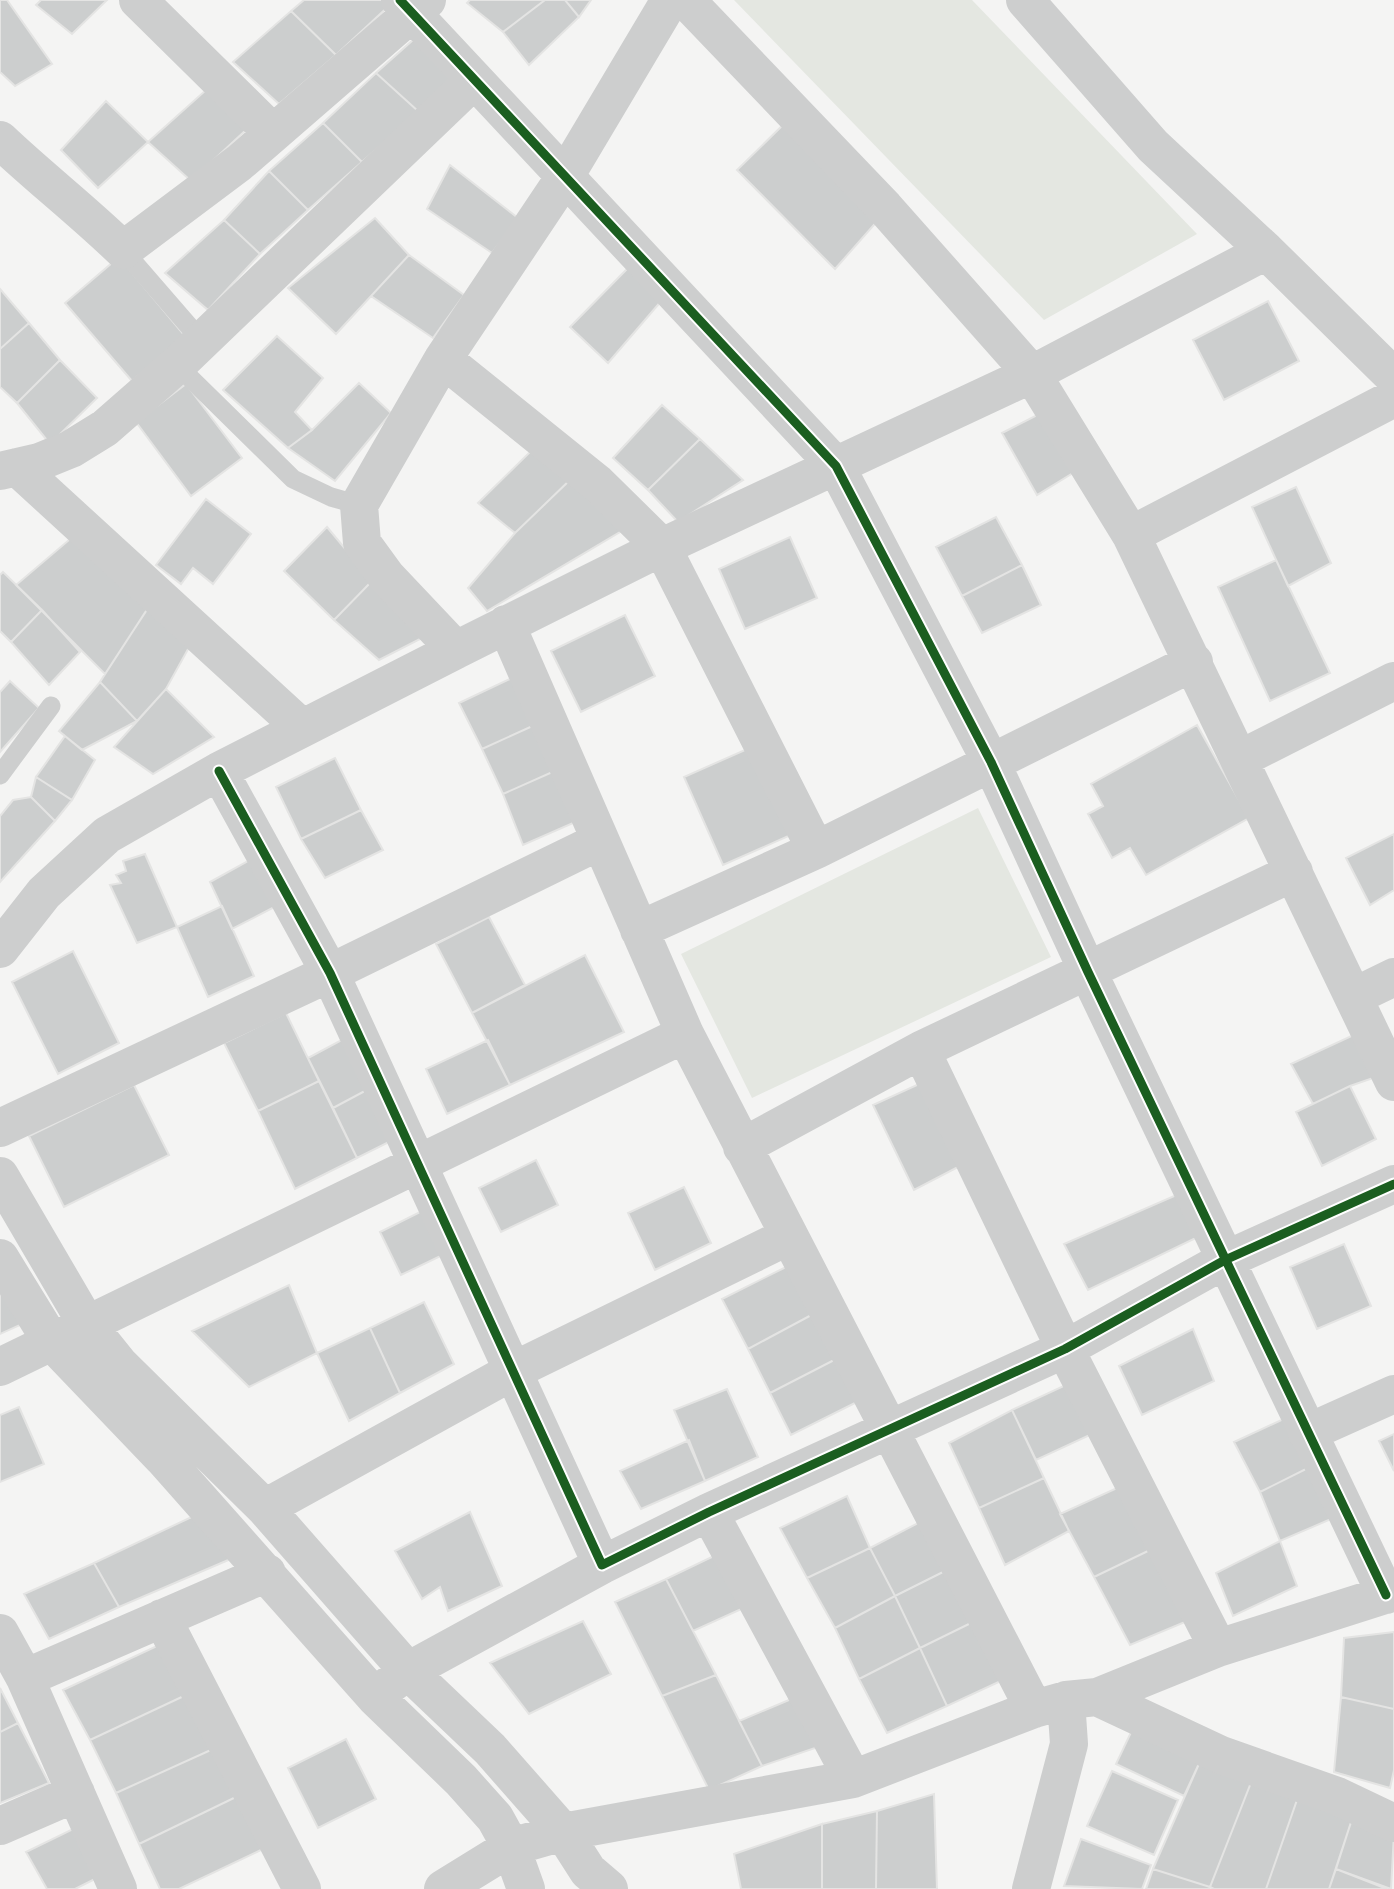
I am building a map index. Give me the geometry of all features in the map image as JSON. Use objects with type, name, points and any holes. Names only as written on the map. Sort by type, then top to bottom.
[{"type":"street","points":[[456,650],[386,576],[362,543],[359,505],[443,359],[564,177],[670,0]]},
{"type":"street","points":[[686,0],[885,208],[1032,374],[1131,535],[1394,1082]]},
{"type":"street","points":[[1024,0],[1153,146],[1266,251],[1394,377]]},
{"type":"street","points":[[0,140],[45,182],[82,210],[122,250],[239,163],[413,4],[474,80],[836,466],[991,762],[1087,972],[1307,1433],[1390,1593],[1219,1648],[853,1779],[563,1832],[511,1847],[443,1889]]},
{"type":"street","points":[[158,7],[273,133]]},
{"type":"street","points":[[8,469],[40,462],[105,428],[189,352],[474,80]]},
{"type":"street","points":[[0,949],[44,893],[107,835],[219,771],[662,547],[1032,374],[1266,251]]},
{"type":"street","points":[[443,359],[597,484],[662,547],[816,850]]},
{"type":"street","points":[[1131,535],[1394,398]]},
{"type":"street","points":[[8,469],[163,597],[302,728]]},
{"type":"street","points":[[506,624],[685,1034],[742,1147],[890,1431],[1066,1702],[1069,1745],[1031,1889]]},
{"type":"street","points":[[639,930],[816,850],[1194,662]]},
{"type":"street","points":[[1240,759],[1394,681]]},
{"type":"street","points":[[219,771],[330,973],[515,1370],[602,1565]]},
{"type":"street","points":[[0,1128],[330,973],[600,841]]},
{"type":"street","points":[[742,1147],[921,1051],[1294,872]]},
{"type":"street","points":[[1353,997],[1394,977]]},
{"type":"street","points":[[0,1367],[685,1034]]},
{"type":"street","points":[[921,1051],[1065,1349],[1219,1648]]},
{"type":"street","points":[[0,1176],[86,1323],[119,1363],[265,1508],[408,1671],[490,1749],[563,1832],[581,1885],[646,1818]]},
{"type":"street","points":[[375,1697],[408,1671],[602,1565],[709,1512],[1065,1349],[1225,1259],[1394,1184]]},
{"type":"street","points":[[265,1508],[515,1370],[789,1236]]},
{"type":"street","points":[[0,1258],[51,1341],[163,1458],[375,1697],[480,1800],[495,1818],[511,1847],[526,1889]]},
{"type":"street","points":[[1307,1433],[1394,1394]]},
{"type":"street","points":[[709,1512],[853,1779]]},
{"type":"street","points":[[25,1678],[267,1573]]},
{"type":"street","points":[[162,1618],[302,1889]]},
{"type":"street","points":[[0,1633],[25,1678],[118,1889]]},
{"type":"street","points":[[1066,1702],[1337,1796],[1394,1823]]},
{"type":"street","points":[[0,1826],[76,1793]]},
{"type":"lane","points":[[122,250],[189,352],[293,479],[331,497],[359,505]]},
{"type":"lane","points":[[0,775],[51,706]]},
{"type":"shaded area","points":[[734,0],[972,0],[1197,234],[1044,320]]},
{"type":"shaded area","points":[[978,808],[1051,957],[752,1098],[681,954]]},
{"type":"building","points":[[0,0],[7,0],[52,64],[15,86],[0,72]]},
{"type":"building","points":[[41,0],[107,0],[72,34],[36,5]]},
{"type":"building","points":[[304,0],[389,0],[392,3],[336,55],[291,11]]},
{"type":"building","points":[[470,0],[545,0],[503,32],[467,3]]},
{"type":"building","points":[[545,0],[565,0],[579,17],[529,65],[503,32]]},
{"type":"building","points":[[565,0],[591,0],[579,17]]},
{"type":"building","points":[[291,11],[336,55],[279,104],[233,62]]},
{"type":"building","points":[[422,32],[462,75],[419,112],[376,73]]},
{"type":"building","points":[[376,73],[419,112],[362,162],[323,123]]},
{"type":"building","points":[[206,90],[247,129],[191,181],[148,142]]},
{"type":"building","points":[[106,101],[148,142],[98,188],[61,150]]},
{"type":"building","points":[[787,121],[880,218],[835,269],[737,170]]},
{"type":"building","points":[[323,123],[362,162],[308,210],[269,171]]},
{"type":"building","points":[[450,165],[518,218],[492,253],[427,209]]},
{"type":"building","points":[[269,171],[308,210],[260,254],[224,220]]},
{"type":"building","points":[[375,218],[409,255],[336,334],[288,288]]},
{"type":"building","points":[[224,220],[260,254],[208,310],[165,273]]},
{"type":"building","points":[[409,255],[464,295],[433,338],[371,296]]},
{"type":"building","points":[[119,257],[185,336],[132,381],[65,303]]},
{"type":"building","points":[[628,268],[663,299],[608,363],[570,327]]},
{"type":"building","points":[[0,289],[29,323],[0,349]]},
{"type":"building","points":[[1268,301],[1299,361],[1224,400],[1193,340]]},
{"type":"building","points":[[29,323],[60,360],[17,403],[0,387],[0,349]]},
{"type":"building","points":[[277,336],[323,378],[295,412],[312,430],[288,448],[223,390]]},
{"type":"building","points":[[60,360],[97,398],[50,444],[17,403]]},
{"type":"building","points":[[359,383],[391,413],[335,481],[288,448],[312,430]]},
{"type":"building","points":[[186,384],[242,458],[191,496],[136,422]]},
{"type":"building","points":[[662,405],[700,439],[648,490],[613,458]]},
{"type":"building","points":[[1047,410],[1086,465],[1037,495],[1002,433]]},
{"type":"building","points":[[700,439],[743,480],[678,522],[648,490]]},
{"type":"building","points":[[533,449],[572,478],[515,533],[478,503]]},
{"type":"building","points":[[572,478],[625,529],[487,611],[468,588],[515,533]]},
{"type":"building","points":[[1296,487],[1331,563],[1288,586],[1252,507]]},
{"type":"building","points":[[206,499],[251,534],[213,584],[193,568],[181,584],[156,565]]},
{"type":"building","points":[[996,517],[1022,565],[962,596],[936,547]]},
{"type":"building","points":[[327,527],[372,581],[334,620],[284,571]]},
{"type":"building","points":[[76,534],[148,608],[105,674],[16,585]]},
{"type":"building","points":[[790,537],[817,598],[745,629],[719,569]]},
{"type":"building","points":[[1276,560],[1330,673],[1270,701],[1218,587]]},
{"type":"building","points":[[1022,565],[1041,605],[982,633],[962,596]]},
{"type":"building","points":[[3,572],[42,610],[11,642],[0,631],[0,575]]},
{"type":"building","points":[[372,581],[424,637],[379,660],[334,620]]},
{"type":"building","points":[[148,608],[192,642],[166,689],[137,721],[100,682]]},
{"type":"building","points":[[42,610],[80,652],[49,685],[11,642]]},
{"type":"building","points":[[625,615],[655,676],[581,712],[551,651]]},
{"type":"building","points":[[514,677],[537,724],[482,749],[459,703]]},
{"type":"building","points":[[10,681],[39,708],[0,752],[0,692]]},
{"type":"building","points":[[100,682],[137,721],[82,750],[59,731]]},
{"type":"building","points":[[166,689],[214,737],[153,774],[114,747]]},
{"type":"building","points":[[537,724],[557,770],[503,794],[482,749]]},
{"type":"building","points":[[1197,725],[1249,818],[1146,875],[1130,848],[1112,858],[1088,814],[1103,806],[1091,784]]},
{"type":"building","points":[[65,736],[95,760],[72,800],[36,777]]},
{"type":"building","points":[[754,746],[793,834],[723,865],[684,777]]},
{"type":"building","points":[[335,758],[361,810],[301,839],[276,787]]},
{"type":"building","points":[[557,770],[580,820],[523,845],[503,794]]},
{"type":"building","points":[[36,777],[72,800],[55,821],[31,797]]},
{"type":"building","points":[[31,797],[55,821],[0,882],[0,816],[13,800]]},
{"type":"building","points":[[361,810],[383,850],[325,878],[301,839]]},
{"type":"building","points":[[1394,834],[1394,890],[1370,905],[1346,858]]},
{"type":"building","points":[[145,854],[177,927],[137,943],[110,885],[121,883],[116,875],[126,871],[123,861]]},
{"type":"building","points":[[257,856],[282,903],[232,929],[210,882]]},
{"type":"building","points":[[222,906],[254,976],[208,997],[177,927]]},
{"type":"building","points":[[489,917],[525,985],[472,1013],[436,944]]},
{"type":"building","points":[[73,951],[119,1043],[58,1074],[12,982]]},
{"type":"building","points":[[585,955],[624,1032],[510,1085],[472,1013]]},
{"type":"building","points":[[286,1013],[319,1081],[258,1111],[224,1043]]},
{"type":"building","points":[[1360,1032],[1379,1076],[1350,1086],[1313,1104],[1291,1064]]},
{"type":"building","points":[[351,1035],[378,1084],[333,1108],[308,1058]]},
{"type":"building","points":[[488,1040],[510,1085],[447,1114],[426,1069]]},
{"type":"building","points":[[319,1081],[357,1158],[295,1189],[258,1111]]},
{"type":"building","points":[[378,1084],[403,1135],[357,1158],[333,1108]]},
{"type":"building","points":[[919,1084],[960,1166],[914,1190],[873,1105]]},
{"type":"building","points":[[134,1085],[169,1155],[64,1207],[29,1136]]},
{"type":"building","points":[[1350,1086],[1376,1139],[1322,1166],[1296,1112]]},
{"type":"building","points":[[536,1160],[558,1205],[501,1232],[479,1188]]},
{"type":"building","points":[[684,1187],[711,1243],[655,1270],[628,1213]]},
{"type":"building","points":[[1181,1193],[1200,1236],[1088,1290],[1064,1244]]},
{"type":"building","points":[[430,1207],[451,1251],[401,1275],[380,1232]]},
{"type":"building","points":[[1344,1244],[1371,1306],[1317,1329],[1290,1267]]},
{"type":"building","points":[[792,1264],[817,1312],[748,1349],[722,1299]]},
{"type":"building","points":[[0,1270],[31,1320],[0,1334]]},
{"type":"building","points":[[289,1285],[317,1353],[249,1387],[192,1331]]},
{"type":"building","points":[[424,1302],[454,1364],[400,1393],[370,1328]]},
{"type":"building","points":[[817,1312],[840,1357],[770,1393],[748,1349]]},
{"type":"building","points":[[370,1328],[400,1393],[349,1421],[317,1353]]},
{"type":"building","points":[[1193,1329],[1214,1381],[1142,1415],[1119,1366]]},
{"type":"building","points":[[840,1357],[861,1400],[791,1435],[770,1393]]},
{"type":"building","points":[[1070,1383],[1092,1434],[1036,1460],[1012,1410]]},
{"type":"building","points":[[727,1389],[758,1457],[705,1481],[674,1410]]},
{"type":"building","points":[[19,1407],[44,1464],[0,1482],[0,1415]]},
{"type":"building","points":[[1012,1410],[1044,1478],[979,1508],[949,1443]]},
{"type":"building","points":[[1290,1416],[1316,1464],[1260,1492],[1234,1442]]},
{"type":"building","points":[[1394,1434],[1394,1471],[1379,1441]]},
{"type":"building","points":[[689,1440],[705,1481],[641,1509],[620,1471]]},
{"type":"building","points":[[1316,1464],[1338,1516],[1280,1541],[1260,1492]]},
{"type":"building","points":[[1044,1478],[1069,1531],[1005,1565],[979,1508]]},
{"type":"building","points":[[1117,1488],[1150,1550],[1094,1577],[1060,1514]]},
{"type":"building","points":[[847,1496],[870,1548],[807,1578],[780,1528]]},
{"type":"building","points":[[470,1512],[502,1586],[448,1611],[440,1587],[422,1599],[395,1551]]},
{"type":"building","points":[[198,1514],[233,1558],[119,1607],[94,1563]]},
{"type":"building","points":[[922,1521],[947,1570],[895,1596],[870,1548]]},
{"type":"building","points":[[1280,1541],[1297,1586],[1233,1616],[1216,1573]]},
{"type":"building","points":[[870,1548],[895,1596],[835,1628],[807,1578]]},
{"type":"building","points":[[1150,1550],[1185,1622],[1130,1645],[1094,1577]]},
{"type":"building","points":[[720,1553],[748,1606],[693,1631],[666,1579]]},
{"type":"building","points":[[94,1563],[119,1607],[49,1639],[24,1594]]},
{"type":"building","points":[[947,1570],[975,1621],[920,1648],[895,1596]]},
{"type":"building","points":[[666,1579],[716,1675],[662,1696],[615,1602]]},
{"type":"building","points":[[895,1596],[920,1648],[859,1679],[835,1628]]},
{"type":"building","points":[[583,1621],[611,1674],[529,1714],[490,1663]]},
{"type":"building","points":[[975,1621],[1003,1680],[947,1706],[920,1648]]},
{"type":"building","points":[[1394,1632],[1394,1709],[1341,1697],[1344,1638]]},
{"type":"building","points":[[159,1645],[186,1695],[90,1740],[63,1690]]},
{"type":"building","points":[[920,1648],[947,1706],[887,1733],[859,1679]]},
{"type":"building","points":[[716,1675],[762,1766],[709,1790],[662,1696]]},
{"type":"building","points":[[0,1688],[18,1723],[0,1732]]},
{"type":"building","points":[[186,1695],[213,1749],[116,1793],[90,1740]]},
{"type":"building","points":[[796,1697],[824,1745],[762,1766],[739,1721]]},
{"type":"building","points":[[1341,1697],[1394,1709],[1394,1770],[1390,1788],[1334,1772]]},
{"type":"building","points":[[18,1723],[49,1783],[0,1803],[0,1732]]},
{"type":"building","points":[[1134,1726],[1202,1757],[1184,1796],[1116,1764]]},
{"type":"building","points":[[346,1739],[376,1799],[318,1828],[288,1768]]},
{"type":"building","points":[[213,1749],[238,1796],[139,1844],[116,1793]]},
{"type":"building","points":[[1202,1757],[1252,1780],[1210,1887],[1153,1869]]},
{"type":"building","points":[[1112,1771],[1178,1800],[1154,1855],[1087,1826]]},
{"type":"building","points":[[1252,1780],[1298,1797],[1266,1889],[1214,1889],[1210,1887]]},
{"type":"building","points":[[934,1794],[937,1889],[876,1889],[877,1811]]},
{"type":"building","points":[[238,1796],[263,1849],[179,1889],[160,1889],[139,1844]]},
{"type":"building","points":[[1298,1797],[1353,1816],[1329,1889],[1266,1889]]},
{"type":"building","points":[[877,1811],[876,1889],[822,1889],[822,1824]]},
{"type":"building","points":[[1353,1816],[1394,1833],[1391,1889],[1336,1869]]},
{"type":"building","points":[[822,1824],[822,1889],[741,1889],[734,1854]]},
{"type":"building","points":[[73,1829],[95,1879],[75,1889],[47,1889],[26,1852]]},
{"type":"building","points":[[1081,1839],[1151,1865],[1142,1889],[1064,1886]]},
{"type":"building","points":[[1153,1869],[1210,1887],[1146,1889]]},
{"type":"building","points":[[1336,1869],[1387,1889],[1329,1889]]},
{"type":"cycle path","points":[[400,0],[836,466],[991,762],[1088,972],[1386,1595]]},
{"type":"cycle path","points":[[219,771],[330,973],[602,1565],[709,1512],[1065,1349],[1225,1260],[1394,1184]]}]
